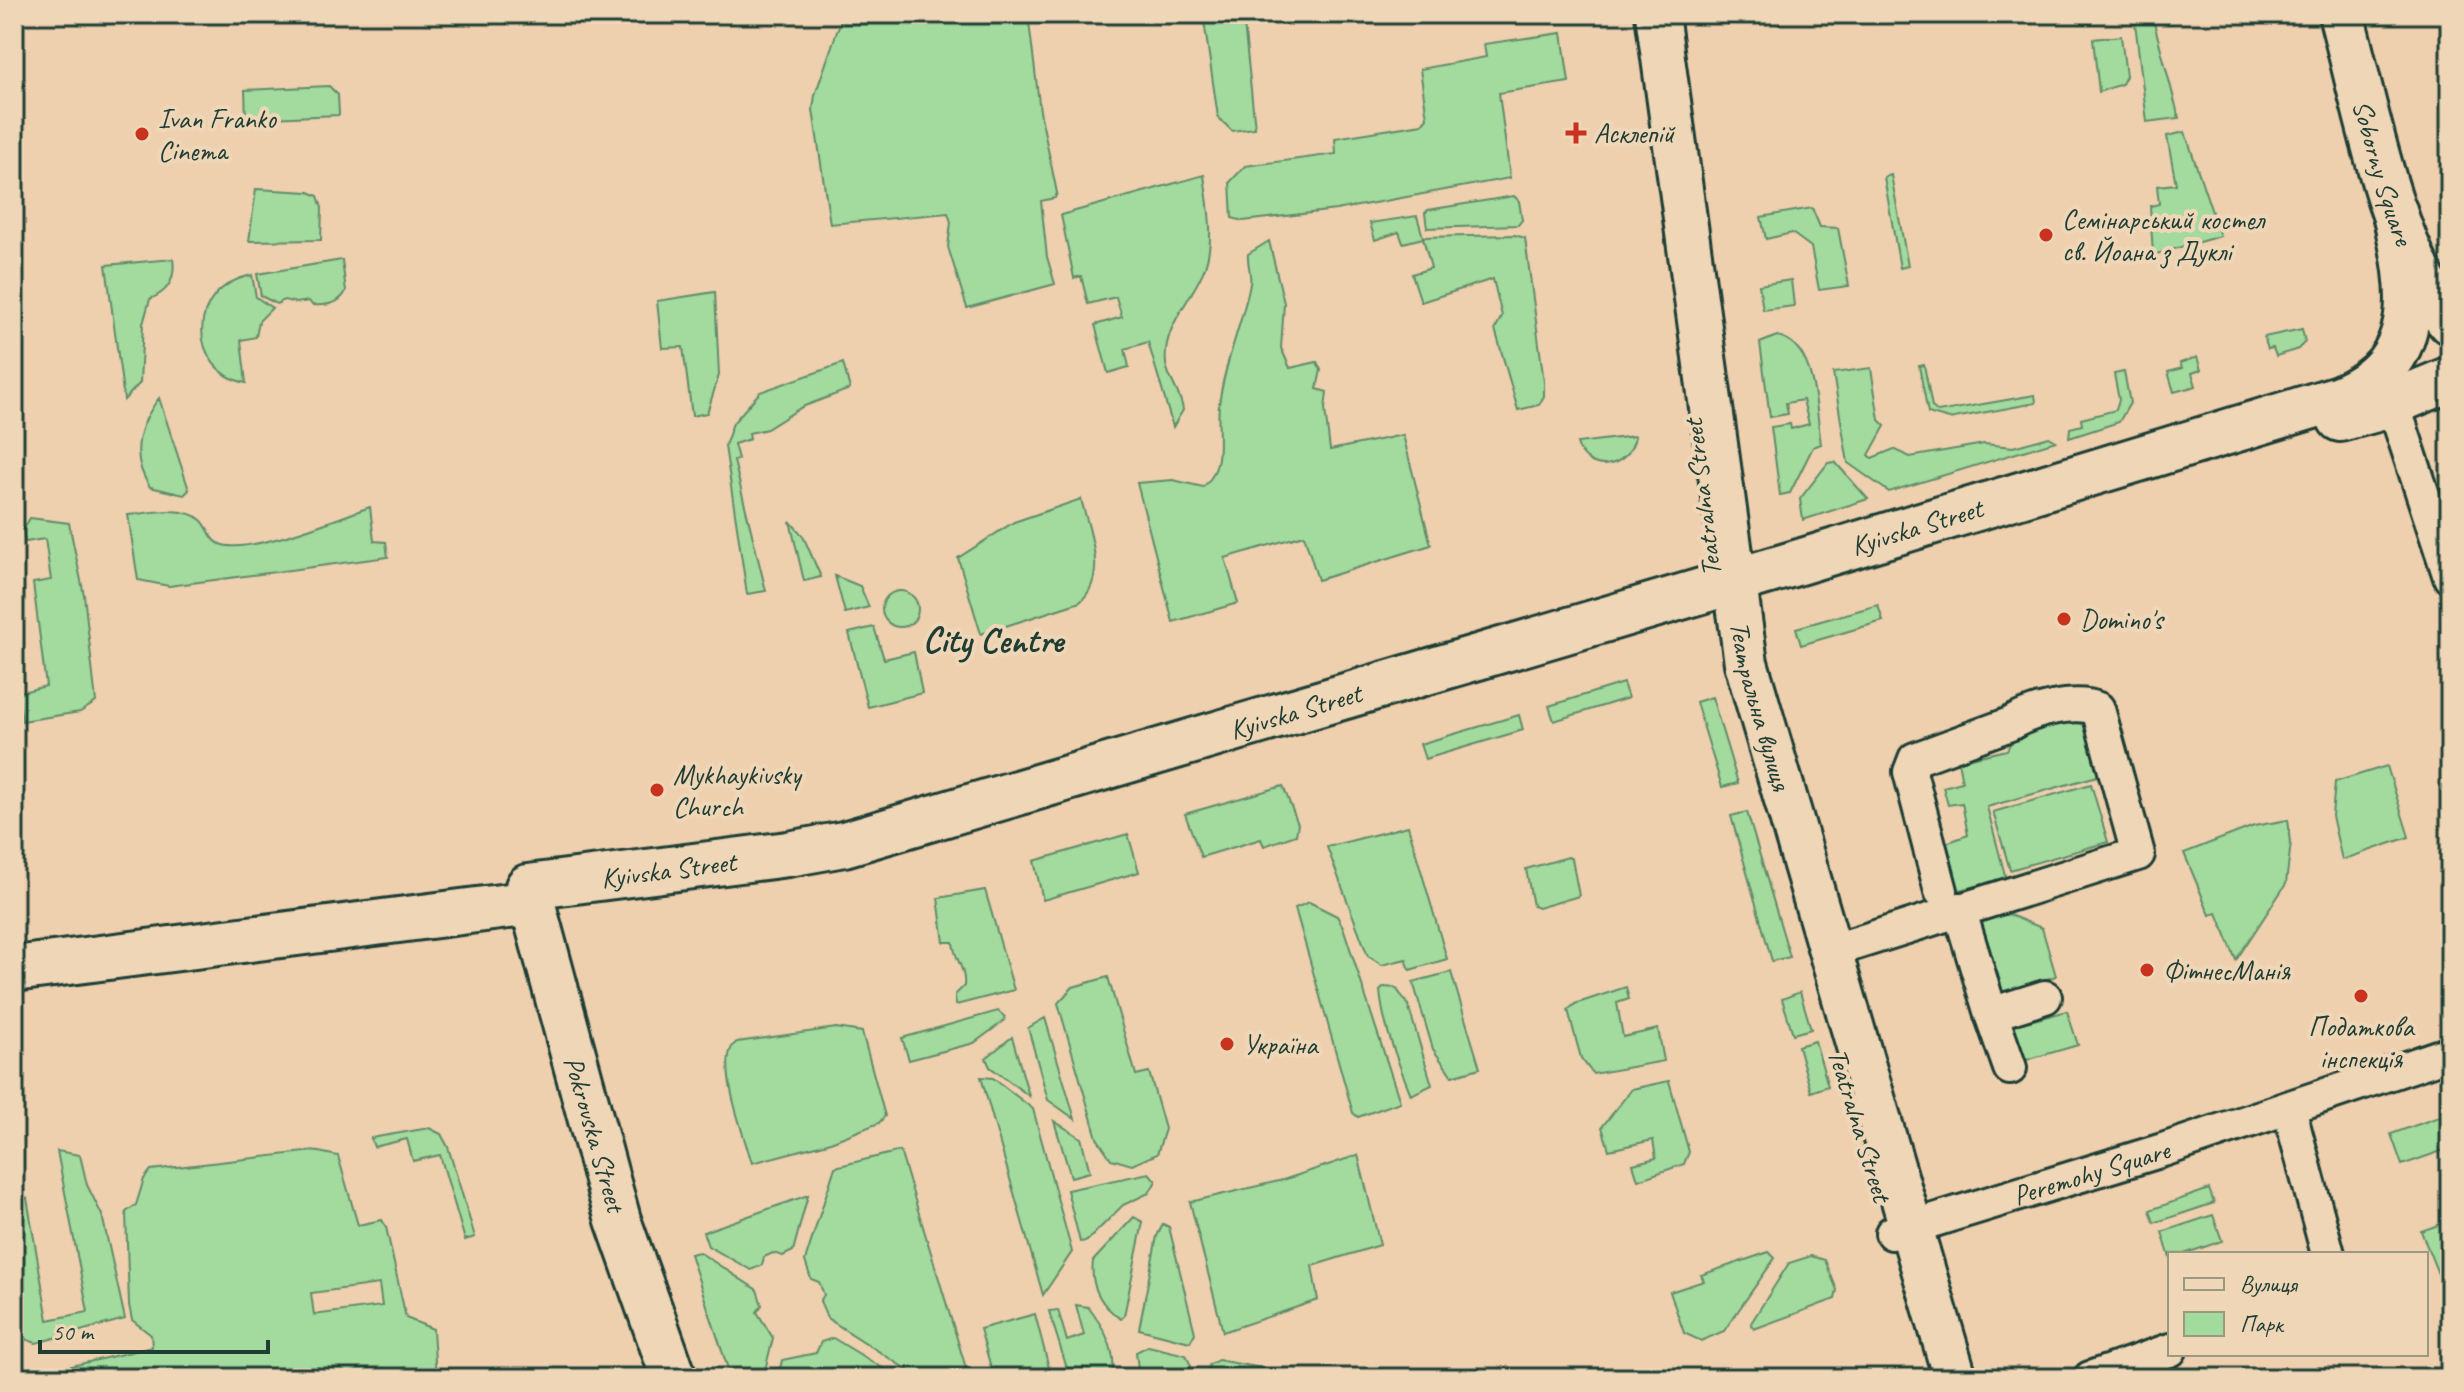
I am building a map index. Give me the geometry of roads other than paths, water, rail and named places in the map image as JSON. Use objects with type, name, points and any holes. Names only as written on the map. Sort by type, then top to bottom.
[{"type":"main road","name":"Soborny Square","points":[[2341,14],[2395,213],[2431,294],[2450,322]]},
{"type":"main road","name":"Kyivska Street","points":[[1724,593],[2309,408],[2366,386],[2399,350],[2410,305],[2408,270],[2395,213]]},
{"type":"main road","name":"Kyivska Street","points":[[14,969],[530,895],[844,844],[2380,408],[2450,379]]},
{"type":"main road","name":"Kyivska Street","points":[[14,947],[530,895]]},
{"type":"main road","name":"Pokrovska Street","points":[[530,895],[618,1220],[674,1378]]},
{"type":"street","name":"Teatralna Street","points":[[1637,14],[1699,461],[1724,593],[1724,652],[1904,1238]]},
{"type":"street","name":"Театральна вулиця","points":[[1657,14],[1724,593],[1828,952],[1904,1238],[1934,1378]]},
{"type":"street","points":[[2380,408],[2393,413],[2400,425],[2450,577]]},
{"type":"street","points":[[1828,952],[1950,900],[2064,879],[2138,854],[2098,709],[2085,704],[2022,716],[2010,724],[1915,759],[1910,772],[1950,900],[2010,1068]]},
{"type":"street","points":[[1991,1014],[2045,997]]},
{"type":"street","name":"Peremohy Square","points":[[2291,1116],[2450,1053]]},
{"type":"street","name":"Peremohy Square","points":[[1904,1238],[2450,1068]]},
{"type":"street","points":[[2291,1116],[2327,1252]]},
{"type":"street","name":"Театральна вулиця","points":[[1904,1238],[1955,1378]]},
{"type":"street","points":[[2090,1378],[2168,1351]]},
{"type":"place","name":"Асклепій","points":[[1576,133]]},
{"type":"place","name":"Ivan Franko Cinema","points":[[142,134]]},
{"type":"place","name":"Семінарський костел св. Йоана з Дуклі","points":[[2046,235]]},
{"type":"place","name":"Domino's","points":[[2064,619]]},
{"type":"place","name":"Mykhaykivsky Church","points":[[657,790]]},
{"type":"place","name":"ФітнесМанія","points":[[2147,970]]},
{"type":"place","name":"Податкова інспекція","points":[[2361,996]]},
{"type":"place","name":"Україна","points":[[1227,1044]]},
{"type":"district","name":"City Centre","points":[[993,640]]}]
